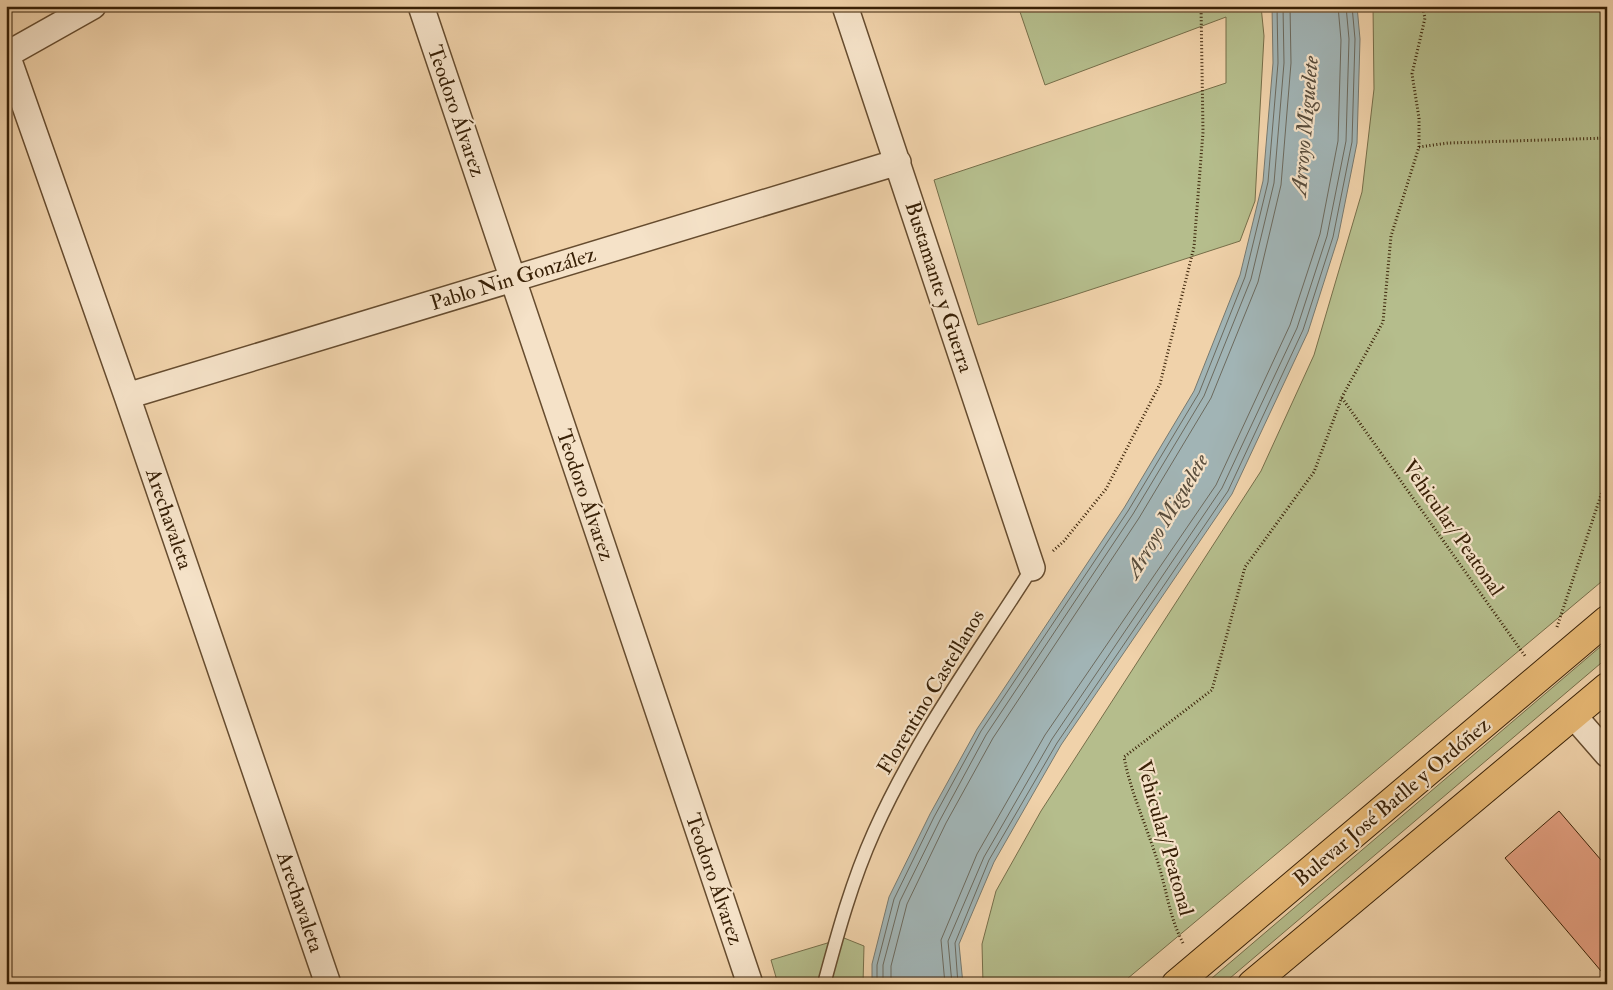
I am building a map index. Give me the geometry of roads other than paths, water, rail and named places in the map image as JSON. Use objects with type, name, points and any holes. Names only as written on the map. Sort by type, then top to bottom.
[{"type":"main road","name":"Bulevar José Batlle y Ordóñez","points":[[1176,984],[1607,620]]},
{"type":"main road","points":[[1252,984],[1607,687]]},
{"type":"street","points":[[6,55],[93,6]]},
{"type":"street","name":"Teodoro Álvarez","points":[[421,6],[750,984]]},
{"type":"street","name":"Bustamante y Guerra","points":[[846,6],[1032,568]]},
{"type":"street","name":"Arechavaleta","points":[[6,55],[127,396],[328,984]]},
{"type":"street","name":"Pablo Nin González","points":[[127,396],[898,162]]},
{"type":"street","points":[[1573,715],[1607,754]]},
{"type":"lane","name":"Florentino Castellanos","points":[[824,984],[843,911],[873,832],[911,756],[1032,568]]},
{"type":"water","name":"Arroyo Miguelete","points":[[1272,6],[1357,6],[1360,39],[1357,143],[1338,238],[1308,332],[1232,494],[1061,745],[994,862],[959,944],[963,984],[872,984],[872,964],[889,897],[930,814],[977,729],[1124,508],[1194,391],[1240,275],[1263,181],[1273,63]]}]
